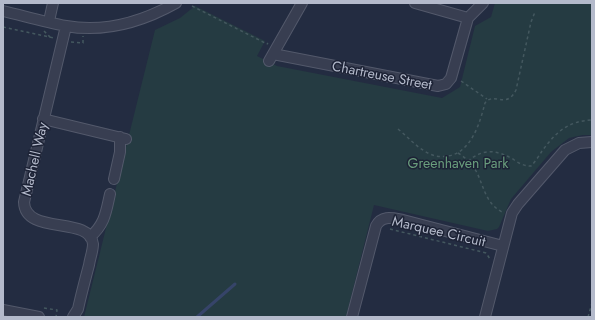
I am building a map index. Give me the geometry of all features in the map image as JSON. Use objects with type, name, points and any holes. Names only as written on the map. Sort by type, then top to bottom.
[{"type":"street","points":[[49,21],[53,3]]},
{"type":"street","points":[[3,11],[66,26],[105,27],[131,22],[156,14],[176,3]]},
{"type":"street","points":[[280,42],[302,3]]},
{"type":"street","points":[[414,3],[468,18],[483,3]]},
{"type":"street","name":"Chartreuse Street","points":[[280,42],[271,57],[438,86],[446,84],[452,78],[468,18]]},
{"type":"street","name":"Machell Way","points":[[66,26],[24,198],[25,210],[30,217],[34,219],[81,230],[90,237]]},
{"type":"street","points":[[43,119],[123,138],[114,179]]},
{"type":"street","points":[[485,317],[510,216],[518,204],[565,150],[579,143],[592,142]]},
{"type":"street","points":[[73,317],[78,309],[92,252],[93,244],[90,237],[98,230],[103,222],[110,194]]},
{"type":"street","name":"Marquee Circuit","points":[[352,317],[376,226],[383,219],[391,218],[403,220],[503,246]]},
{"type":"street","points":[[3,310],[39,317]]},
{"type":"path","points":[[192,6],[267,44],[271,38],[280,42]]},
{"type":"path","points":[[452,78],[464,83],[487,99],[491,98],[503,101],[511,98],[516,90],[531,22],[535,12]]},
{"type":"path","points":[[3,27],[83,43],[84,27]]},
{"type":"path","points":[[398,129],[417,147],[433,156],[447,156],[458,153],[475,133],[487,99]]},
{"type":"path","points":[[468,161],[481,153],[491,151],[524,165],[531,166],[554,136],[562,129],[573,124],[592,120]]},
{"type":"path","points":[[458,153],[468,161],[476,171],[485,196],[499,211],[510,216]]},
{"type":"path","points":[[385,227],[486,253]]},
{"type":"path","points":[[588,317],[592,303]]},
{"type":"green space","name":"Greenhaven Park","points":[[495,3],[592,3],[592,135],[569,138],[551,152],[511,199],[497,229],[488,231],[374,205],[346,317],[84,317],[155,30],[180,18],[195,6],[265,41],[257,56],[277,66],[442,98],[460,87],[475,26],[491,17]]},
{"type":"waterway","points":[[197,317],[235,284]]}]
